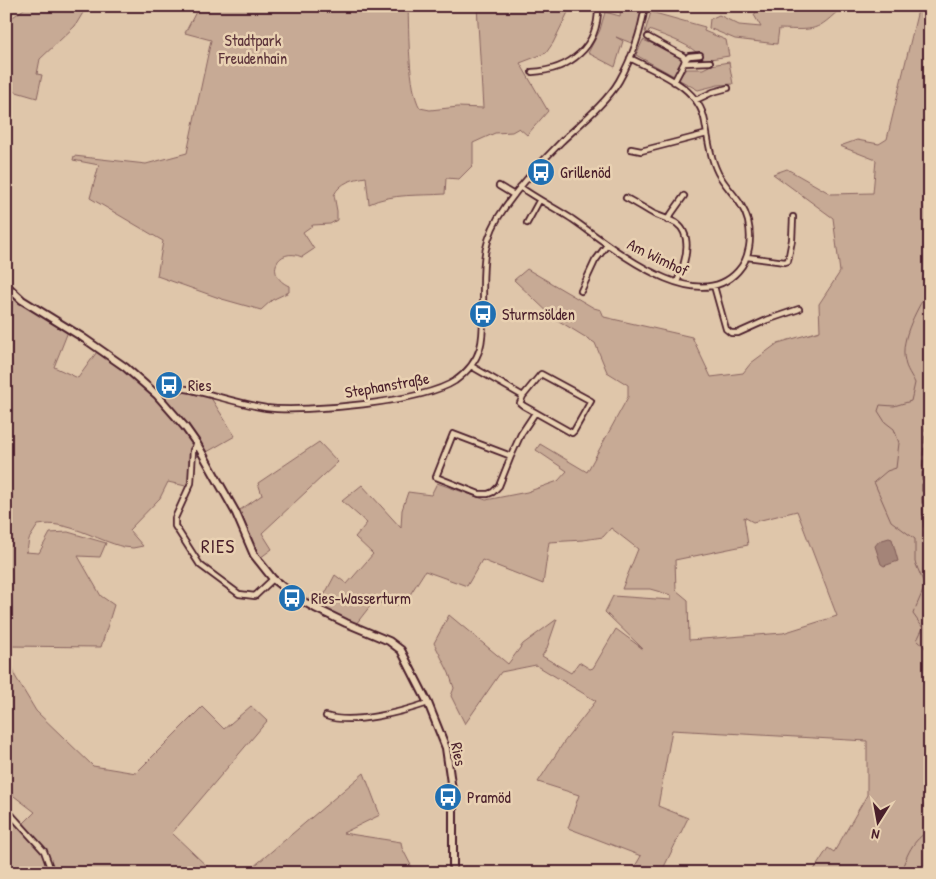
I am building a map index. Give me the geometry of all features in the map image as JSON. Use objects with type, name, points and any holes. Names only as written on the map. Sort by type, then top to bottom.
[{"type":"street","points":[[532,72],[549,71],[564,65],[588,45],[594,32],[598,16],[598,6]]},
{"type":"street","name":"Stephanstraße","points":[[157,395],[166,390],[180,388],[266,408],[289,409],[347,406],[442,388],[455,381],[471,366],[480,348],[482,338],[482,269],[486,242],[495,222],[520,187],[542,161],[588,117],[618,82],[640,33],[645,6]]},
{"type":"street","points":[[648,37],[677,52],[682,56],[684,62]]},
{"type":"street","points":[[674,82],[689,56],[700,55]]},
{"type":"street","points":[[630,58],[674,82],[685,89],[696,100],[705,120],[718,174],[741,203],[748,222],[750,242],[747,257],[788,261],[794,217]]},
{"type":"street","points":[[684,62],[710,62]]},
{"type":"street","points":[[696,100],[713,92],[728,88]]},
{"type":"street","points":[[631,149],[641,151],[707,134]]},
{"type":"street","points":[[499,186],[514,195]]},
{"type":"street","name":"Am Wimhof","points":[[520,187],[628,259],[651,272],[690,287],[703,288],[724,282],[739,270],[747,257]]},
{"type":"street","points":[[667,220],[684,196]]},
{"type":"street","points":[[626,198],[677,224],[684,234],[686,256],[677,282]]},
{"type":"street","points":[[527,223],[539,200]]},
{"type":"street","name":"Am Wimhof","points":[[581,291],[595,261],[607,245]]},
{"type":"street","name":"Ries","points":[[6,285],[33,308],[82,337],[125,367],[157,395],[197,444],[236,513],[254,555],[273,579],[297,598],[327,615],[394,644],[406,658],[428,703],[446,748],[454,830],[453,873]]},
{"type":"street","points":[[714,286],[726,329],[731,333],[738,333],[799,309]]},
{"type":"street","points":[[471,366],[523,396]]},
{"type":"street","points":[[541,374],[591,401],[572,433],[520,403],[523,396],[541,374]]},
{"type":"street","points":[[511,456],[453,434],[436,477],[479,494],[494,492],[499,486],[521,434],[535,413]]},
{"type":"street","points":[[197,444],[193,450],[191,483],[175,518],[175,526],[200,565],[239,594],[255,596],[273,579]]},
{"type":"street","points":[[326,716],[335,719],[350,719],[406,711],[428,703]]},
{"type":"street","points":[[6,809],[44,851],[52,873]]},
{"type":"green space","points":[[28,6],[87,6],[75,26],[40,59],[37,74],[42,75],[37,98],[6,89],[6,22]]},
{"type":"green space","name":"Stadtpark Freudenhain","points":[[199,6],[408,6],[413,87],[420,108],[430,110],[458,107],[483,108],[477,6],[571,6],[546,53],[520,63],[548,111],[527,135],[519,128],[512,132],[495,133],[473,143],[473,165],[459,179],[446,178],[445,194],[387,198],[369,204],[366,177],[344,184],[334,195],[337,220],[330,224],[313,225],[303,232],[314,249],[302,257],[286,255],[280,258],[277,263],[277,275],[281,281],[289,286],[289,292],[272,300],[261,310],[222,299],[157,276],[163,241],[90,198],[99,165],[73,160],[74,156],[146,164],[187,153],[211,40],[185,33]]},
{"type":"green space","points":[[621,6],[642,8],[634,44],[616,37],[623,41],[615,67],[588,53],[600,30],[605,12],[620,16]]},
{"type":"green space","points":[[760,6],[843,6],[827,21],[815,28],[779,29],[777,44],[735,39],[709,28],[710,19],[719,15],[739,25],[761,27],[754,15]]},
{"type":"green space","points":[[919,6],[930,6],[930,873],[812,873],[828,848],[834,852],[867,795],[867,741],[672,730],[658,806],[688,818],[661,873],[631,873],[641,856],[568,828],[579,795],[538,782],[564,742],[596,701],[536,665],[501,672],[465,724],[451,696],[454,688],[449,673],[434,643],[449,615],[508,664],[523,644],[557,619],[547,648],[542,656],[571,673],[579,662],[590,669],[593,668],[616,629],[643,649],[605,612],[613,596],[671,600],[671,595],[650,589],[622,589],[638,549],[611,528],[603,537],[549,542],[543,584],[482,560],[467,586],[425,571],[404,604],[388,606],[374,601],[356,624],[319,607],[335,575],[347,584],[373,554],[355,537],[367,523],[342,501],[362,485],[401,528],[402,510],[408,492],[431,495],[437,483],[486,500],[527,492],[558,481],[567,471],[536,450],[540,444],[587,472],[628,397],[628,385],[607,372],[595,343],[554,318],[514,280],[527,269],[594,308],[601,310],[604,317],[692,337],[711,377],[743,373],[751,363],[778,343],[820,331],[819,304],[840,272],[833,218],[773,174],[787,169],[831,194],[873,193],[876,160],[840,146],[857,140],[879,144],[887,139]],"holes":[[[797,511],[837,616],[783,633],[689,640],[688,600],[676,590],[675,560],[748,545],[744,517],[753,522]]]},
{"type":"green space","points":[[651,12],[705,27],[704,31],[726,40],[729,56],[704,60],[699,54],[679,42],[649,30],[648,33],[645,32]]},
{"type":"green space","points":[[643,40],[678,54],[683,60],[674,76],[636,55]]},
{"type":"green space","points":[[729,62],[733,84],[718,85],[698,90],[678,79],[686,69],[703,69],[711,65]]},
{"type":"green space","points":[[14,293],[69,329],[54,367],[78,378],[99,349],[147,386],[197,444],[190,487],[168,482],[160,498],[129,530],[143,546],[124,547],[60,525],[38,525],[29,539],[27,551],[25,552],[39,553],[50,533],[68,532],[106,543],[100,557],[78,556],[101,596],[114,605],[101,647],[7,646],[15,676],[36,711],[93,766],[136,773],[202,707],[224,729],[251,706],[267,721],[172,833],[214,873],[6,873],[6,809],[48,853],[23,824],[35,812],[6,790],[6,300]]},
{"type":"green space","points":[[168,393],[192,393],[211,398],[235,436],[207,452],[165,399]]},
{"type":"green space","points":[[319,442],[338,462],[262,533],[272,549],[260,558],[258,557],[237,512],[262,495],[258,483]]},
{"type":"green space","points":[[364,773],[380,815],[343,833],[401,842],[402,848],[415,873],[246,873]]},
{"type":"shaded area","points":[[892,539],[898,561],[884,566],[881,564],[875,546],[879,541]]},
{"type":"waterway","points":[[916,607],[925,586],[915,562],[915,539],[891,521],[874,482],[887,471],[896,468],[899,443],[894,429],[885,422],[878,411],[880,405],[894,406],[911,401],[915,383],[906,364],[905,343],[911,323],[930,287]]},
{"type":"waterway","points":[[914,611],[913,614],[923,628],[917,640],[930,652]]},
{"type":"waterway","points":[[930,674],[926,683],[930,699]]},
{"type":"waterway","points":[[930,812],[927,812],[926,820],[930,828]]},
{"type":"waterway","points":[[900,873],[914,843],[930,830]]},
{"type":"railway","points":[[930,376],[922,470],[923,517],[930,564]]},
{"type":"place","name":"Grillenöd","points":[[541,172]]},
{"type":"place","name":"Sturmsölden","points":[[483,314]]},
{"type":"place","name":"Ries","points":[[169,385]]},
{"type":"place","name":"Ries-Wasserturm","points":[[292,598]]},
{"type":"place","name":"Pramöd","points":[[448,797]]},
{"type":"district","name":"RIES","points":[[218,546]]}]
